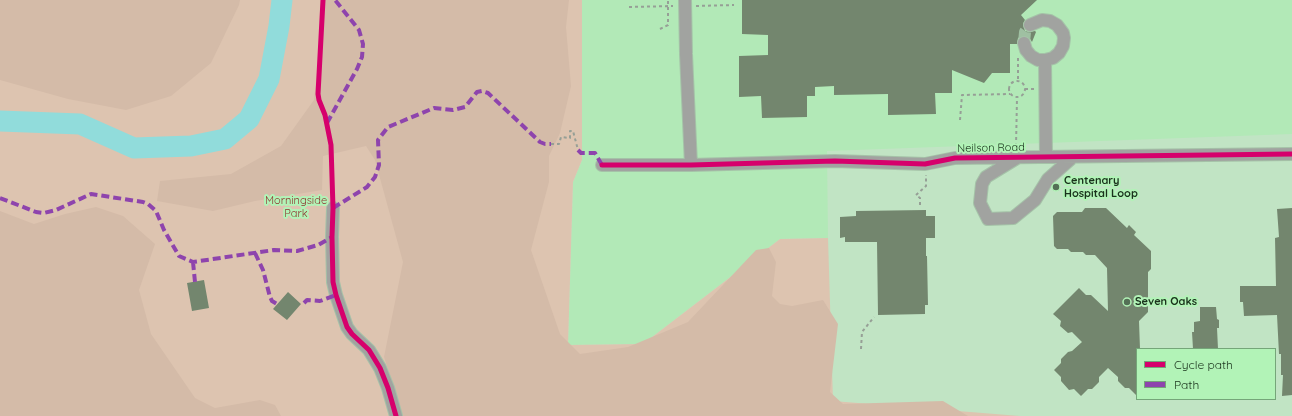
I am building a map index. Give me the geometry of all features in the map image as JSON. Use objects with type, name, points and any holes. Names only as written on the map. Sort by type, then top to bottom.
[{"type":"street","points":[[685,3],[691,165]]},
{"type":"street","points":[[1024,43],[1026,50],[1031,56],[1038,60],[1053,58],[1059,53],[1063,46],[1064,38],[1062,33],[1056,25],[1050,21],[1042,20],[1030,25]]},
{"type":"street","points":[[1045,60],[1046,157]]},
{"type":"street","name":"Neilson Road","points":[[602,165],[691,165],[835,161],[925,164],[955,158],[1292,154]]},
{"type":"street","points":[[1017,158],[986,177],[982,184],[980,203],[988,219],[1013,218],[1034,200],[1048,179],[1072,157]]},
{"type":"street","points":[[333,208],[333,282],[336,295],[347,327],[352,334],[369,350],[380,368],[388,388],[396,416]]},
{"type":"path","points":[[660,29],[668,25],[668,0]]},
{"type":"path","points":[[629,7],[668,6],[685,3],[734,5]]},
{"type":"path","points":[[1010,94],[1008,89],[1010,84],[1015,81],[1020,81],[1024,85],[1025,90],[1024,94],[1017,98]]},
{"type":"path","points":[[960,120],[962,95],[1010,94],[1017,98]]},
{"type":"path","points":[[1017,98],[1017,158]]},
{"type":"path","points":[[551,144],[559,144],[561,137],[570,138],[570,131],[573,131],[578,150]]},
{"type":"path","points":[[920,205],[920,198],[916,196],[926,186],[925,164]]},
{"type":"path","points":[[861,349],[862,332],[874,317]]},
{"type":"shaded area","points":[[0,0],[240,0],[211,63],[171,96],[126,110],[68,99],[0,80]]},
{"type":"shaded area","points":[[325,0],[569,0],[566,27],[571,86],[560,133],[549,156],[549,182],[531,250],[560,334],[580,354],[628,347],[688,322],[756,250],[769,248],[776,262],[772,296],[780,304],[792,306],[823,300],[838,324],[830,392],[843,404],[943,401],[968,416],[403,416],[384,357],[403,262],[375,160],[366,146],[323,156],[322,190],[255,201],[213,211],[157,201],[160,181],[231,174],[281,146],[314,100]]},
{"type":"shaded area","points":[[582,0],[1292,0],[1292,134],[827,151],[828,238],[780,239],[643,344],[568,345],[573,182],[582,160]]},
{"type":"shaded area","points":[[96,207],[123,216],[155,244],[139,290],[151,334],[195,398],[215,408],[260,400],[275,405],[281,416],[0,416],[0,211],[34,224],[65,214]]},
{"type":"green space","name":"Morningside Park","points":[[0,0],[582,0],[582,160],[573,182],[568,345],[643,344],[780,239],[828,238],[833,401],[1020,416],[0,416]]},
{"type":"building","points":[[742,0],[1037,0],[1021,15],[1025,20],[1023,24],[1025,31],[1036,32],[1032,42],[1029,37],[1022,36],[1018,38],[1017,44],[1010,44],[1010,73],[992,73],[984,83],[952,70],[952,93],[935,93],[936,114],[888,115],[888,94],[834,95],[834,86],[815,87],[815,96],[807,96],[807,117],[762,118],[761,96],[739,97],[739,56],[768,55],[768,35],[742,34]]},
{"type":"building","name":"Seven Oaks","points":[[1085,208],[1106,208],[1127,228],[1129,225],[1136,232],[1134,235],[1151,251],[1151,269],[1148,272],[1148,312],[1139,321],[1140,348],[1136,348],[1136,395],[1129,388],[1125,388],[1118,381],[1118,377],[1108,368],[1099,377],[1099,382],[1092,389],[1088,389],[1081,396],[1074,389],[1069,390],[1061,381],[1061,377],[1054,370],[1061,363],[1061,359],[1068,352],[1072,351],[1082,342],[1072,332],[1068,333],[1060,326],[1061,321],[1053,314],[1079,288],[1086,295],[1091,295],[1108,311],[1107,268],[1095,255],[1086,255],[1083,252],[1071,252],[1068,249],[1057,249],[1054,246],[1053,216],[1057,212],[1082,212]]},
{"type":"building","points":[[1292,208],[1292,395],[1282,396],[1283,375],[1281,375],[1281,354],[1279,354],[1277,315],[1244,316],[1243,302],[1240,302],[1240,286],[1276,286],[1275,238],[1279,237],[1277,209]]},
{"type":"building","points":[[926,210],[926,216],[935,216],[935,238],[926,238],[928,305],[925,305],[925,314],[878,315],[877,242],[845,242],[845,237],[840,238],[840,217],[856,216],[856,211]]},
{"type":"building","points":[[204,280],[209,308],[192,311],[187,283]]},
{"type":"building","points":[[288,292],[301,304],[287,320],[273,309]]},
{"type":"building","points":[[1200,307],[1216,307],[1217,319],[1219,320],[1219,328],[1217,328],[1218,348],[1193,348],[1192,332],[1194,332],[1194,322],[1200,321]]},
{"type":"waterway","points":[[0,121],[80,124],[134,148],[191,146],[225,139],[249,119],[269,79],[279,26],[282,0]]},
{"type":"tunnel","points":[[1024,43],[1025,32],[1030,25]]},
{"type":"marked path","points":[[327,123],[357,69],[362,57],[363,44],[359,30],[335,0]]},
{"type":"marked path","points":[[333,208],[367,187],[375,177],[379,165],[378,140],[388,127],[434,108],[453,110],[465,107],[477,92],[482,91],[488,93],[540,142],[551,144]]},
{"type":"marked path","points":[[578,150],[581,153],[595,153],[602,165]]},
{"type":"marked path","points":[[0,198],[36,212],[44,213],[56,210],[91,194],[143,202],[148,204],[156,211],[164,230],[179,256],[193,262],[274,250],[297,251],[318,245],[332,237]]},
{"type":"marked path","points":[[255,253],[263,270],[270,297],[272,301],[277,304]]},
{"type":"marked path","points":[[193,262],[195,282]]},
{"type":"marked path","points":[[304,303],[307,300],[320,301],[336,295]]},
{"type":"cycle path","points":[[323,0],[318,94],[325,115],[331,145],[333,282],[347,327],[352,334],[369,350],[380,368],[388,388],[396,416]]},
{"type":"cycle path","points":[[602,165],[691,165],[835,161],[925,164],[955,158],[1292,154]]},
{"type":"place","name":"Centenary Hospital Loop","points":[[1056,187]]},
{"type":"place","name":"Seven Oaks","points":[[1127,302]]}]
